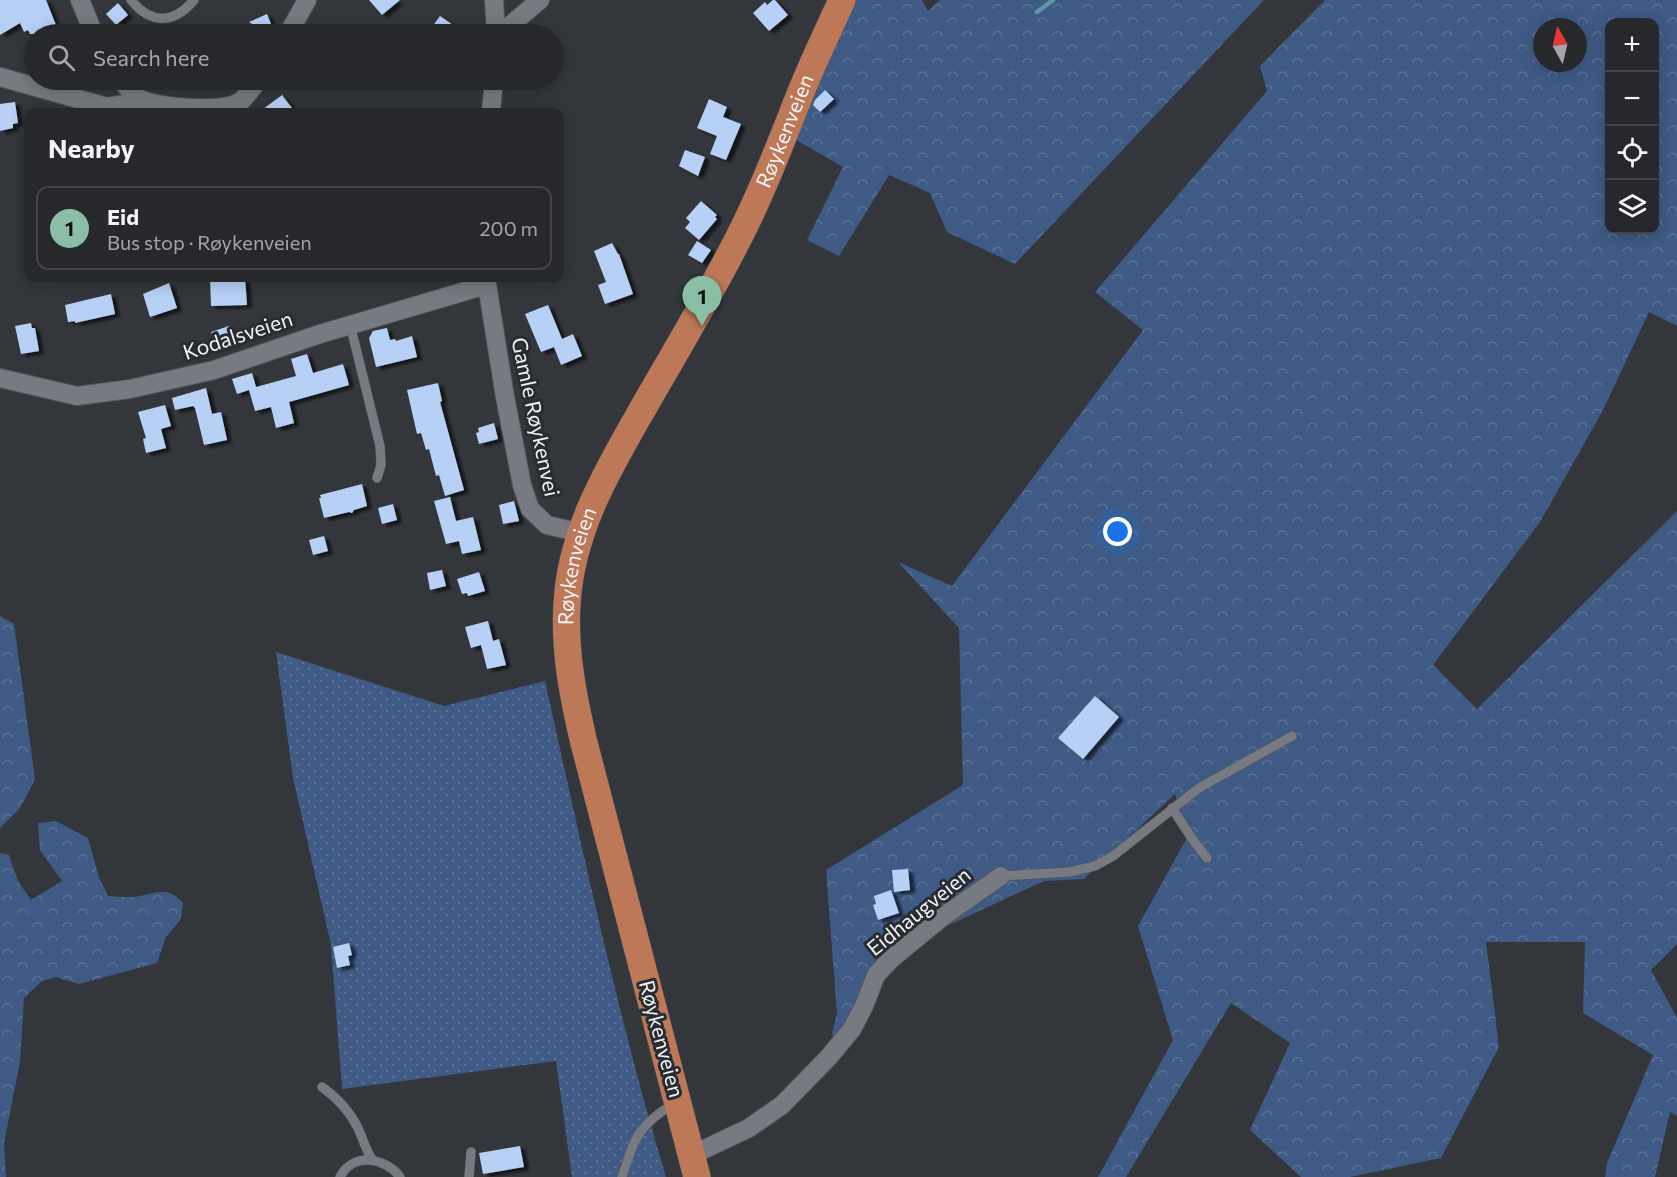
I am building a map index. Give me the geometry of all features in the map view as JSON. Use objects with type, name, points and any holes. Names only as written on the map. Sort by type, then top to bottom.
[{"type":"main road","name":"Røykenveien","points":[[694,1166],[586,751],[567,650],[567,602],[580,532],[597,492],[617,452],[692,325],[763,189],[804,85],[842,0]]},
{"type":"street","points":[[80,0],[90,24]]},
{"type":"street","points":[[294,24],[307,0]]},
{"type":"street","points":[[494,0],[497,24]]},
{"type":"street","points":[[510,24],[540,0]]},
{"type":"street","points":[[0,77],[24,84]]},
{"type":"street","points":[[46,90],[107,107],[126,104],[138,98]]},
{"type":"street","points":[[130,90],[138,98],[163,105],[193,108],[239,107],[251,90]]},
{"type":"street","points":[[491,108],[493,90]]},
{"type":"street","name":"Kodalsveien","points":[[2,377],[77,396],[130,389],[214,370],[483,282]]},
{"type":"street","name":"Gamle Røykenvei","points":[[486,282],[522,485],[530,509],[547,525],[580,532]]},
{"type":"street","name":"Eidhaugveien","points":[[694,1166],[782,1105],[828,1058],[852,1029],[876,975],[891,959],[941,918],[1001,876]]},
{"type":"lane","points":[[131,0],[146,15],[161,18],[169,18],[181,13],[194,0]]},
{"type":"lane","points":[[350,324],[380,446],[381,465],[377,477]]},
{"type":"lane","points":[[1001,876],[1069,872],[1095,866],[1113,856],[1199,788],[1292,736]]},
{"type":"lane","points":[[1172,808],[1192,840],[1207,858]]},
{"type":"lane","points":[[322,1087],[333,1094],[352,1118],[372,1159]]},
{"type":"lane","points":[[623,1177],[630,1149],[642,1129],[656,1114],[678,1102]]},
{"type":"lane","points":[[469,1177],[471,1152]]},
{"type":"lane","points":[[340,1177],[351,1164],[372,1159],[385,1163],[400,1177]]},
{"type":"green space","points":[[853,0],[922,0],[928,11],[940,0],[1264,0],[1015,264],[947,232],[930,193],[889,175],[839,256],[807,240],[843,167],[791,137]]},
{"type":"green space","points":[[1325,0],[1677,0],[1677,326],[1649,312],[1603,410],[1540,522],[1433,665],[1477,709],[1677,511],[1677,944],[1651,970],[1677,1018],[1677,1116],[1670,1112],[1655,1177],[1605,1177],[1607,1163],[1653,1055],[1583,1013],[1585,942],[1486,942],[1499,1047],[1441,1158],[1350,1177],[1301,1177],[1250,1130],[1290,1043],[1231,1003],[1126,1177],[1098,1177],[1173,1040],[1138,926],[1188,836],[1175,794],[1084,879],[1044,881],[906,945],[870,1003],[835,1041],[832,1034],[837,1013],[826,870],[963,785],[959,628],[898,562],[952,586],[1143,330],[1095,292],[1267,91],[1260,66]]},
{"type":"green space","points":[[0,616],[14,624],[35,780],[20,808],[0,828]]},
{"type":"green space","points":[[276,652],[444,706],[545,681],[616,992],[666,1177],[572,1177],[556,1061],[342,1089],[331,945],[293,778]]},
{"type":"green space","points":[[56,821],[88,838],[99,877],[108,896],[130,897],[165,892],[177,897],[183,903],[181,919],[166,937],[157,963],[79,984],[56,977],[42,981],[24,998],[20,1062],[4,1143],[6,1177],[0,1177],[0,853],[9,855],[18,881],[31,900],[62,881],[40,850],[38,823]]},
{"type":"building","points":[[0,0],[46,0],[56,24],[24,24],[24,32],[20,23],[0,35]]},
{"type":"building","points":[[369,0],[400,0],[382,15]]},
{"type":"building","points":[[773,0],[788,15],[769,31],[753,13],[765,2],[767,5]]},
{"type":"building","points":[[118,3],[128,15],[115,24],[106,14]]},
{"type":"building","points":[[267,14],[271,24],[252,24],[249,22]]},
{"type":"building","points":[[440,16],[452,24],[434,24]]},
{"type":"building","points":[[825,90],[834,99],[820,112],[813,105]]},
{"type":"building","points":[[282,95],[292,108],[264,108]]},
{"type":"building","points":[[709,99],[727,107],[723,117],[741,124],[726,160],[710,154],[717,136],[697,128]]},
{"type":"building","points":[[15,102],[18,123],[13,124],[13,128],[0,131],[0,104]]},
{"type":"building","points":[[685,150],[705,157],[698,176],[679,166]]},
{"type":"building","points":[[701,201],[717,215],[715,217],[717,219],[699,240],[685,228],[690,222],[686,218]]},
{"type":"building","points":[[697,241],[711,250],[702,263],[688,255]]},
{"type":"building","points":[[612,243],[619,254],[633,294],[605,304],[598,285],[606,282],[594,251]]},
{"type":"building","points":[[210,282],[245,282],[247,305],[211,306]]},
{"type":"building","points":[[169,283],[177,308],[150,317],[143,294]]},
{"type":"building","points":[[111,294],[115,314],[75,323],[75,321],[68,322],[65,305]]},
{"type":"building","points":[[548,305],[562,339],[573,334],[582,356],[561,365],[554,347],[541,352],[525,314]]},
{"type":"building","points":[[31,323],[32,328],[35,328],[39,351],[21,354],[15,326]]},
{"type":"building","points":[[229,326],[234,342],[217,348],[211,332]]},
{"type":"building","points":[[387,328],[390,340],[395,339],[396,341],[412,336],[417,357],[376,367],[369,338],[373,331]]},
{"type":"building","points":[[307,354],[313,373],[343,364],[349,385],[289,402],[294,423],[276,428],[271,407],[255,411],[249,390],[237,394],[232,379],[252,373],[256,387],[296,376],[291,359]]},
{"type":"building","points":[[438,383],[442,401],[440,402],[464,490],[445,496],[439,475],[436,476],[429,449],[426,450],[421,433],[417,434],[407,390]]},
{"type":"building","points":[[206,388],[212,414],[221,412],[227,440],[204,445],[195,408],[193,406],[175,410],[172,398]]},
{"type":"building","points":[[165,405],[171,426],[161,429],[166,448],[146,453],[143,439],[146,438],[138,412]]},
{"type":"building","points":[[494,423],[498,439],[479,444],[476,433],[479,432],[478,428]]},
{"type":"building","points":[[362,484],[367,506],[354,510],[352,513],[324,518],[320,495]]},
{"type":"building","points":[[450,497],[456,521],[473,517],[481,550],[462,554],[459,541],[446,544],[434,501]]},
{"type":"building","points":[[514,501],[519,521],[503,524],[499,505]]},
{"type":"building","points":[[393,504],[397,520],[382,524],[378,508]]},
{"type":"building","points":[[324,536],[328,551],[313,555],[309,540]]},
{"type":"building","points":[[442,570],[446,586],[430,590],[427,573]]},
{"type":"building","points":[[479,572],[485,591],[468,596],[467,593],[462,594],[457,579]]},
{"type":"building","points":[[488,621],[493,641],[499,639],[506,665],[487,669],[481,645],[471,648],[465,627]]},
{"type":"building","points":[[1095,696],[1119,717],[1083,759],[1058,738]]},
{"type":"building","points":[[908,869],[910,890],[894,892],[892,870]]},
{"type":"building","points":[[891,890],[899,913],[878,920],[873,905],[876,904],[874,896]]},
{"type":"building","points":[[349,943],[352,955],[348,956],[350,965],[337,968],[333,947]]},
{"type":"building","points":[[520,1146],[524,1167],[483,1174],[479,1153]]},
{"type":"waterway","points":[[1037,12],[1053,0]]},
{"type":"place","name":"Eid","points":[[702,326]]}]
